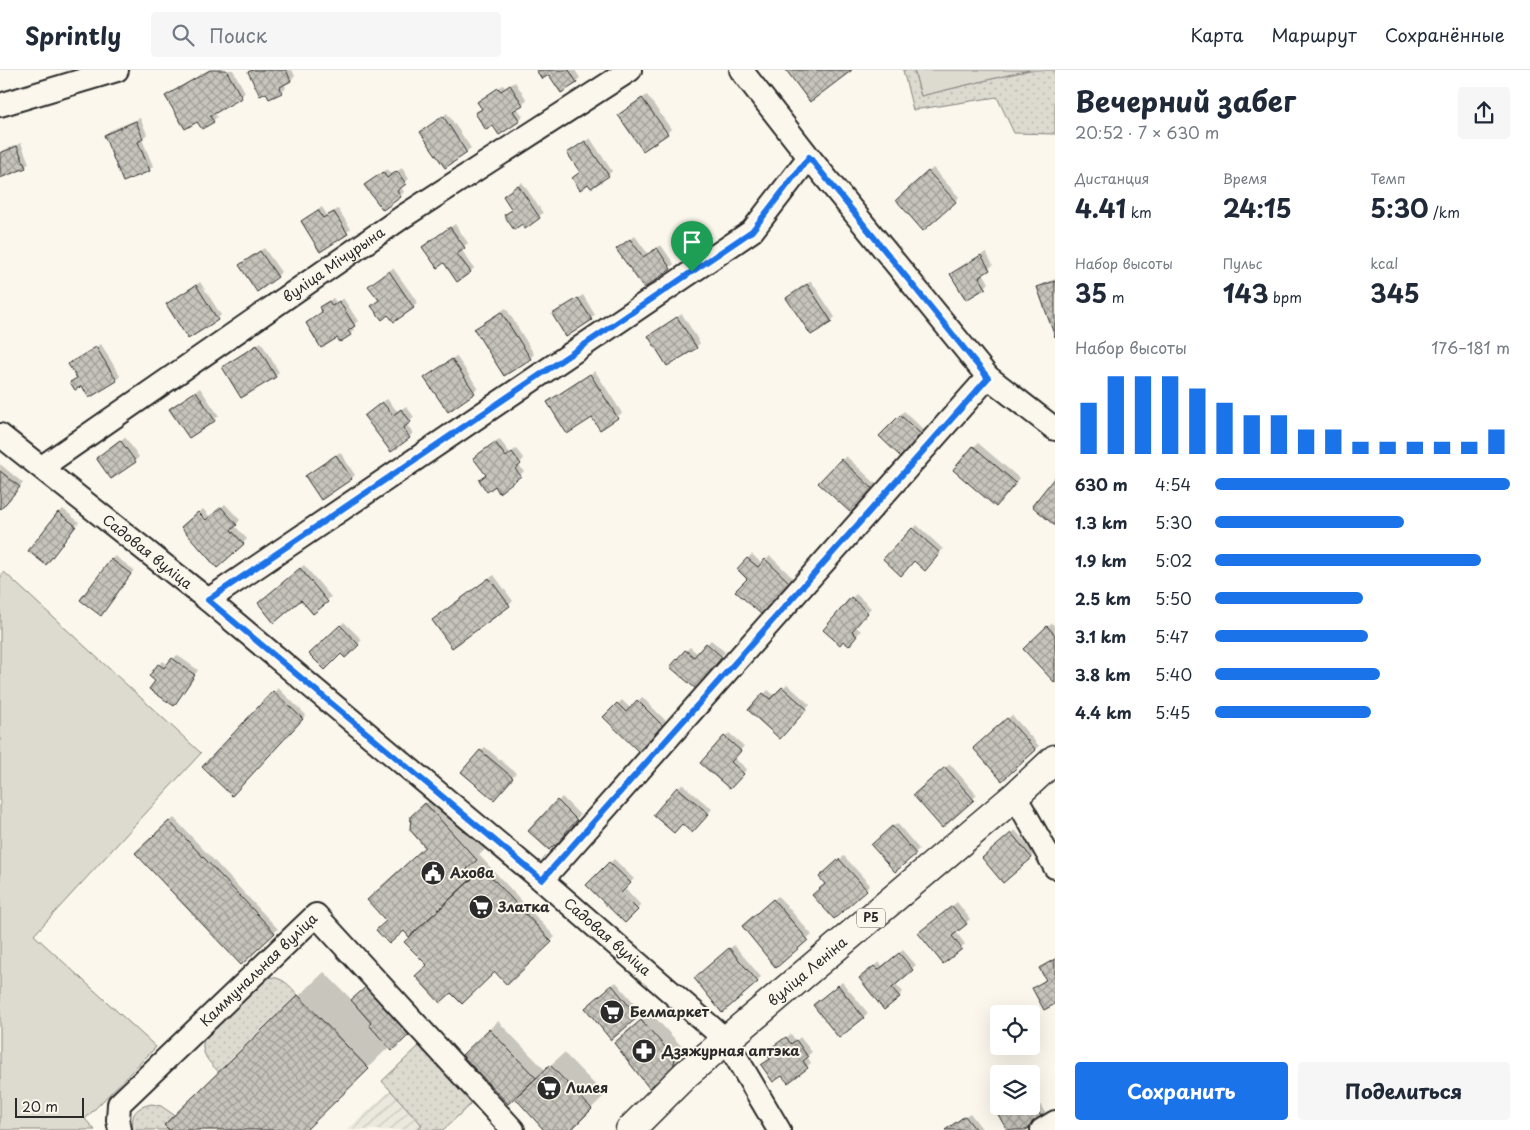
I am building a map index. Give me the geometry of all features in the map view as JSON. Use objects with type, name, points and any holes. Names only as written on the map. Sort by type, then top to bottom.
[{"type":"main road","name":"вуліца Леніна","points":[[630,1130],[686,1074],[1015,796],[1055,759]]},
{"type":"street","points":[[0,105],[117,70]]},
{"type":"street","name":"вуліца Мічурына","points":[[42,468],[404,216],[630,70]]},
{"type":"street","points":[[741,70],[988,378],[1055,429]]},
{"type":"street","points":[[208,600],[752,231],[809,157]]},
{"type":"street","points":[[542,880],[988,378]]},
{"type":"street","name":"Садовая вуліца","points":[[0,435],[208,600],[542,880],[726,1040],[780,1130]]},
{"type":"street","points":[[1015,796],[1055,867]]},
{"type":"street","name":"Каммунальная вуліца","points":[[120,1130],[118,1120],[119,1104],[316,915],[513,1130]]},
{"type":"street","points":[[1042,1130],[1055,1122]]},
{"type":"shaded area","points":[[903,70],[914,70],[921,96],[1029,70],[1055,70],[1055,134],[1014,133],[997,97],[913,110]]},
{"type":"shaded area","points":[[914,70],[1029,70],[921,96]]},
{"type":"shaded area","points":[[4,572],[201,753],[34,935],[156,1047],[85,1119],[95,1130],[0,1130],[0,578]]},
{"type":"shaded area","points":[[268,977],[282,980],[298,995],[219,1072],[211,1064],[203,1050],[206,1034],[259,981]]},
{"type":"shaded area","points":[[419,1046],[472,1103],[443,1130],[417,1130],[422,1125],[382,1081]]},
{"type":"shaded area","points":[[391,1090],[423,1125],[417,1130],[347,1130]]},
{"type":"shaded area","points":[[152,1104],[161,1106],[174,1115],[164,1125],[169,1130],[133,1130],[132,1120],[135,1112],[142,1107]]},
{"type":"building","points":[[210,70],[226,70],[242,98],[210,116],[214,122],[202,129],[197,122],[185,129],[165,96]]},
{"type":"building","points":[[252,70],[286,70],[291,81],[280,87],[282,93],[269,99],[266,93],[260,96],[248,72]]},
{"type":"building","points":[[536,70],[569,70],[577,83],[561,93],[549,75],[542,79]]},
{"type":"building","points":[[786,70],[852,70],[810,102]]},
{"type":"building","points":[[510,85],[523,105],[513,111],[520,121],[499,135],[493,126],[486,130],[475,113],[482,109],[477,102],[498,88],[501,91]]},
{"type":"building","points":[[642,98],[668,134],[643,151],[618,115]]},
{"type":"building","points":[[443,116],[467,153],[445,168],[420,132]]},
{"type":"building","points":[[136,121],[143,139],[138,142],[150,171],[123,182],[104,135]]},
{"type":"building","points":[[585,141],[609,176],[591,188],[588,184],[580,190],[572,178],[580,172],[567,153]]},
{"type":"building","points":[[17,146],[26,168],[0,178],[0,153]]},
{"type":"building","points":[[397,171],[406,184],[397,191],[401,197],[383,210],[364,185],[383,172],[387,178]]},
{"type":"building","points":[[928,171],[956,202],[923,231],[896,200]]},
{"type":"building","points":[[518,185],[540,218],[525,229],[522,224],[514,230],[504,215],[512,210],[503,196]]},
{"type":"building","points":[[318,210],[323,218],[334,212],[348,234],[320,252],[301,221]]},
{"type":"building","points":[[450,227],[465,248],[457,254],[471,272],[457,282],[444,263],[437,268],[422,247]]},
{"type":"building","points":[[630,239],[643,257],[657,248],[671,269],[644,288],[616,249]]},
{"type":"building","points":[[260,251],[278,277],[257,292],[239,265]]},
{"type":"building","points":[[981,255],[990,270],[979,277],[986,288],[966,300],[950,274]]},
{"type":"building","points":[[389,271],[414,308],[394,322],[388,315],[382,320],[371,306],[379,300],[368,286]]},
{"type":"building","points":[[1055,281],[1055,337],[1037,287]]},
{"type":"building","points":[[807,284],[832,322],[811,335],[786,298]]},
{"type":"building","points":[[196,285],[218,320],[188,339],[166,304]]},
{"type":"building","points":[[578,298],[592,320],[566,337],[552,314]]},
{"type":"building","points":[[329,301],[332,306],[339,301],[355,326],[348,331],[351,335],[340,342],[337,338],[321,348],[306,323],[322,312],[319,307]]},
{"type":"building","points":[[501,312],[531,359],[504,376],[474,329]]},
{"type":"building","points":[[677,317],[697,348],[667,366],[648,336]]},
{"type":"building","points":[[257,345],[276,377],[241,398],[222,367]]},
{"type":"building","points":[[96,347],[117,381],[89,398],[82,386],[75,390],[70,382],[77,378],[68,364]]},
{"type":"building","points":[[452,359],[475,393],[448,412],[424,378]]},
{"type":"building","points":[[590,374],[618,418],[600,430],[592,418],[567,434],[547,402]]},
{"type":"building","points":[[196,391],[215,421],[189,438],[169,409]]},
{"type":"building","points":[[382,402],[393,415],[401,409],[411,422],[403,428],[410,438],[391,452],[364,416]]},
{"type":"building","points":[[900,415],[921,434],[901,457],[879,436]]},
{"type":"building","points":[[120,440],[136,462],[111,479],[96,458]]},
{"type":"building","points":[[495,442],[506,457],[512,452],[521,464],[515,469],[521,476],[499,493],[495,486],[487,492],[479,480],[486,475],[473,458]]},
{"type":"building","points":[[973,446],[1016,483],[996,507],[953,470]]},
{"type":"building","points":[[336,455],[352,479],[321,500],[305,476]]},
{"type":"building","points":[[841,459],[873,489],[865,497],[869,501],[861,510],[857,506],[851,513],[818,483]]},
{"type":"building","points":[[0,471],[20,487],[1,509],[0,508]]},
{"type":"building","points":[[1055,477],[1055,526],[1032,506]]},
{"type":"building","points":[[221,507],[237,525],[231,530],[244,544],[217,568],[181,527],[198,512],[206,520]]},
{"type":"building","points":[[58,512],[76,526],[46,565],[28,551]]},
{"type":"building","points":[[912,528],[940,553],[925,571],[914,561],[901,576],[883,559]]},
{"type":"building","points":[[747,558],[758,567],[765,559],[790,583],[776,598],[781,603],[773,612],[768,607],[761,614],[735,591],[747,579],[737,569]]},
{"type":"building","points":[[111,559],[131,574],[101,616],[80,600]]},
{"type":"building","points":[[300,568],[328,602],[313,614],[301,600],[274,623],[258,603]]},
{"type":"building","points":[[489,578],[510,606],[452,648],[432,620]]},
{"type":"building","points":[[851,597],[868,613],[852,631],[857,636],[849,646],[843,641],[840,645],[823,630]]},
{"type":"building","points":[[340,625],[359,645],[345,658],[341,654],[325,670],[309,654]]},
{"type":"building","points":[[1047,626],[1055,635],[1055,683],[1023,649]]},
{"type":"building","points":[[706,643],[722,657],[696,689],[670,667],[685,650],[694,657]]},
{"type":"building","points":[[172,658],[195,675],[174,706],[149,689],[155,681],[149,676],[158,664],[164,668]]},
{"type":"building","points":[[782,687],[807,709],[780,739],[748,710],[763,693],[770,699]]},
{"type":"building","points":[[273,691],[303,719],[232,796],[202,767]]},
{"type":"building","points":[[637,700],[665,728],[640,753],[603,717],[617,703],[626,712]]},
{"type":"building","points":[[1007,718],[1036,750],[1002,781],[973,748]]},
{"type":"building","points":[[724,736],[741,751],[731,762],[744,774],[730,789],[700,763]]},
{"type":"building","points":[[480,750],[513,778],[494,800],[461,772]]},
{"type":"building","points":[[945,767],[974,800],[942,828],[913,795]]},
{"type":"building","points":[[677,787],[709,814],[692,833],[682,824],[674,833],[653,815]]},
{"type":"building","points":[[557,800],[577,820],[565,833],[571,839],[560,850],[554,845],[549,850],[528,831]]},
{"type":"building","name":"Ахова","points":[[425,803],[477,860],[467,869],[474,877],[409,937],[404,931],[389,944],[376,930],[386,921],[367,900],[425,847],[410,830],[411,816]]},
{"type":"building","points":[[169,821],[275,933],[241,965],[135,853]]},
{"type":"building","points":[[892,826],[916,854],[895,872],[871,845]]},
{"type":"building","points":[[1011,833],[1032,858],[1003,883],[982,858]]},
{"type":"building","points":[[839,859],[867,890],[834,919],[812,895],[825,884],[819,877]]},
{"type":"building","points":[[609,862],[631,883],[621,893],[638,910],[625,923],[586,885]]},
{"type":"building","name":"Златка","points":[[483,868],[552,942],[507,985],[495,972],[462,1004],[451,993],[440,1003],[415,976],[427,965],[404,942]]},
{"type":"building","points":[[773,899],[808,940],[776,968],[742,926]]},
{"type":"building","points":[[952,906],[967,924],[952,936],[962,949],[943,964],[918,933]]},
{"type":"building","points":[[729,948],[758,982],[722,1013],[694,978]]},
{"type":"building","points":[[899,953],[913,970],[892,988],[900,997],[884,1010],[859,978],[874,966],[878,970]]},
{"type":"building","points":[[1055,959],[1055,1004],[1044,1010],[1032,988],[1046,980],[1039,968]]},
{"type":"building","name":"Белмаркет","points":[[612,985],[638,1017],[611,1040],[585,1008]]},
{"type":"building","points":[[838,985],[864,1018],[839,1038],[813,1005]]},
{"type":"building","points":[[367,986],[409,1035],[392,1051],[369,1025],[371,1023],[351,1000]]},
{"type":"building","points":[[298,995],[369,1069],[306,1130],[169,1130],[164,1125]]},
{"type":"building","name":"Дзяжурная аптэка","points":[[641,1020],[675,1058],[673,1070],[649,1088],[614,1043]]},
{"type":"building","points":[[489,1029],[536,1078],[508,1104],[462,1055]]},
{"type":"building","points":[[786,1037],[791,1044],[796,1040],[808,1057],[803,1061],[808,1068],[788,1083],[782,1076],[773,1082],[761,1065],[770,1059],[765,1052]]},
{"type":"building","name":"Лилея","points":[[550,1065],[592,1109],[571,1130],[544,1130],[515,1098]]},
{"type":"building","points":[[1040,1114],[1043,1119],[1026,1130],[1007,1130],[998,1115]]},
{"type":"building","points":[[965,1116],[976,1130],[945,1130]]},
{"type":"place","name":"Ахова","points":[[433,873]]},
{"type":"place","name":"Златка","points":[[481,907]]},
{"type":"place","name":"Белмаркет","points":[[612,1012]]},
{"type":"place","name":"Дзяжурная аптэка","points":[[644,1051]]},
{"type":"place","name":"Лилея","points":[[549,1088]]},
{"type":"route","points":[[809,157],[988,378],[542,880],[208,600],[692,272],[752,231],[809,157]]}]
